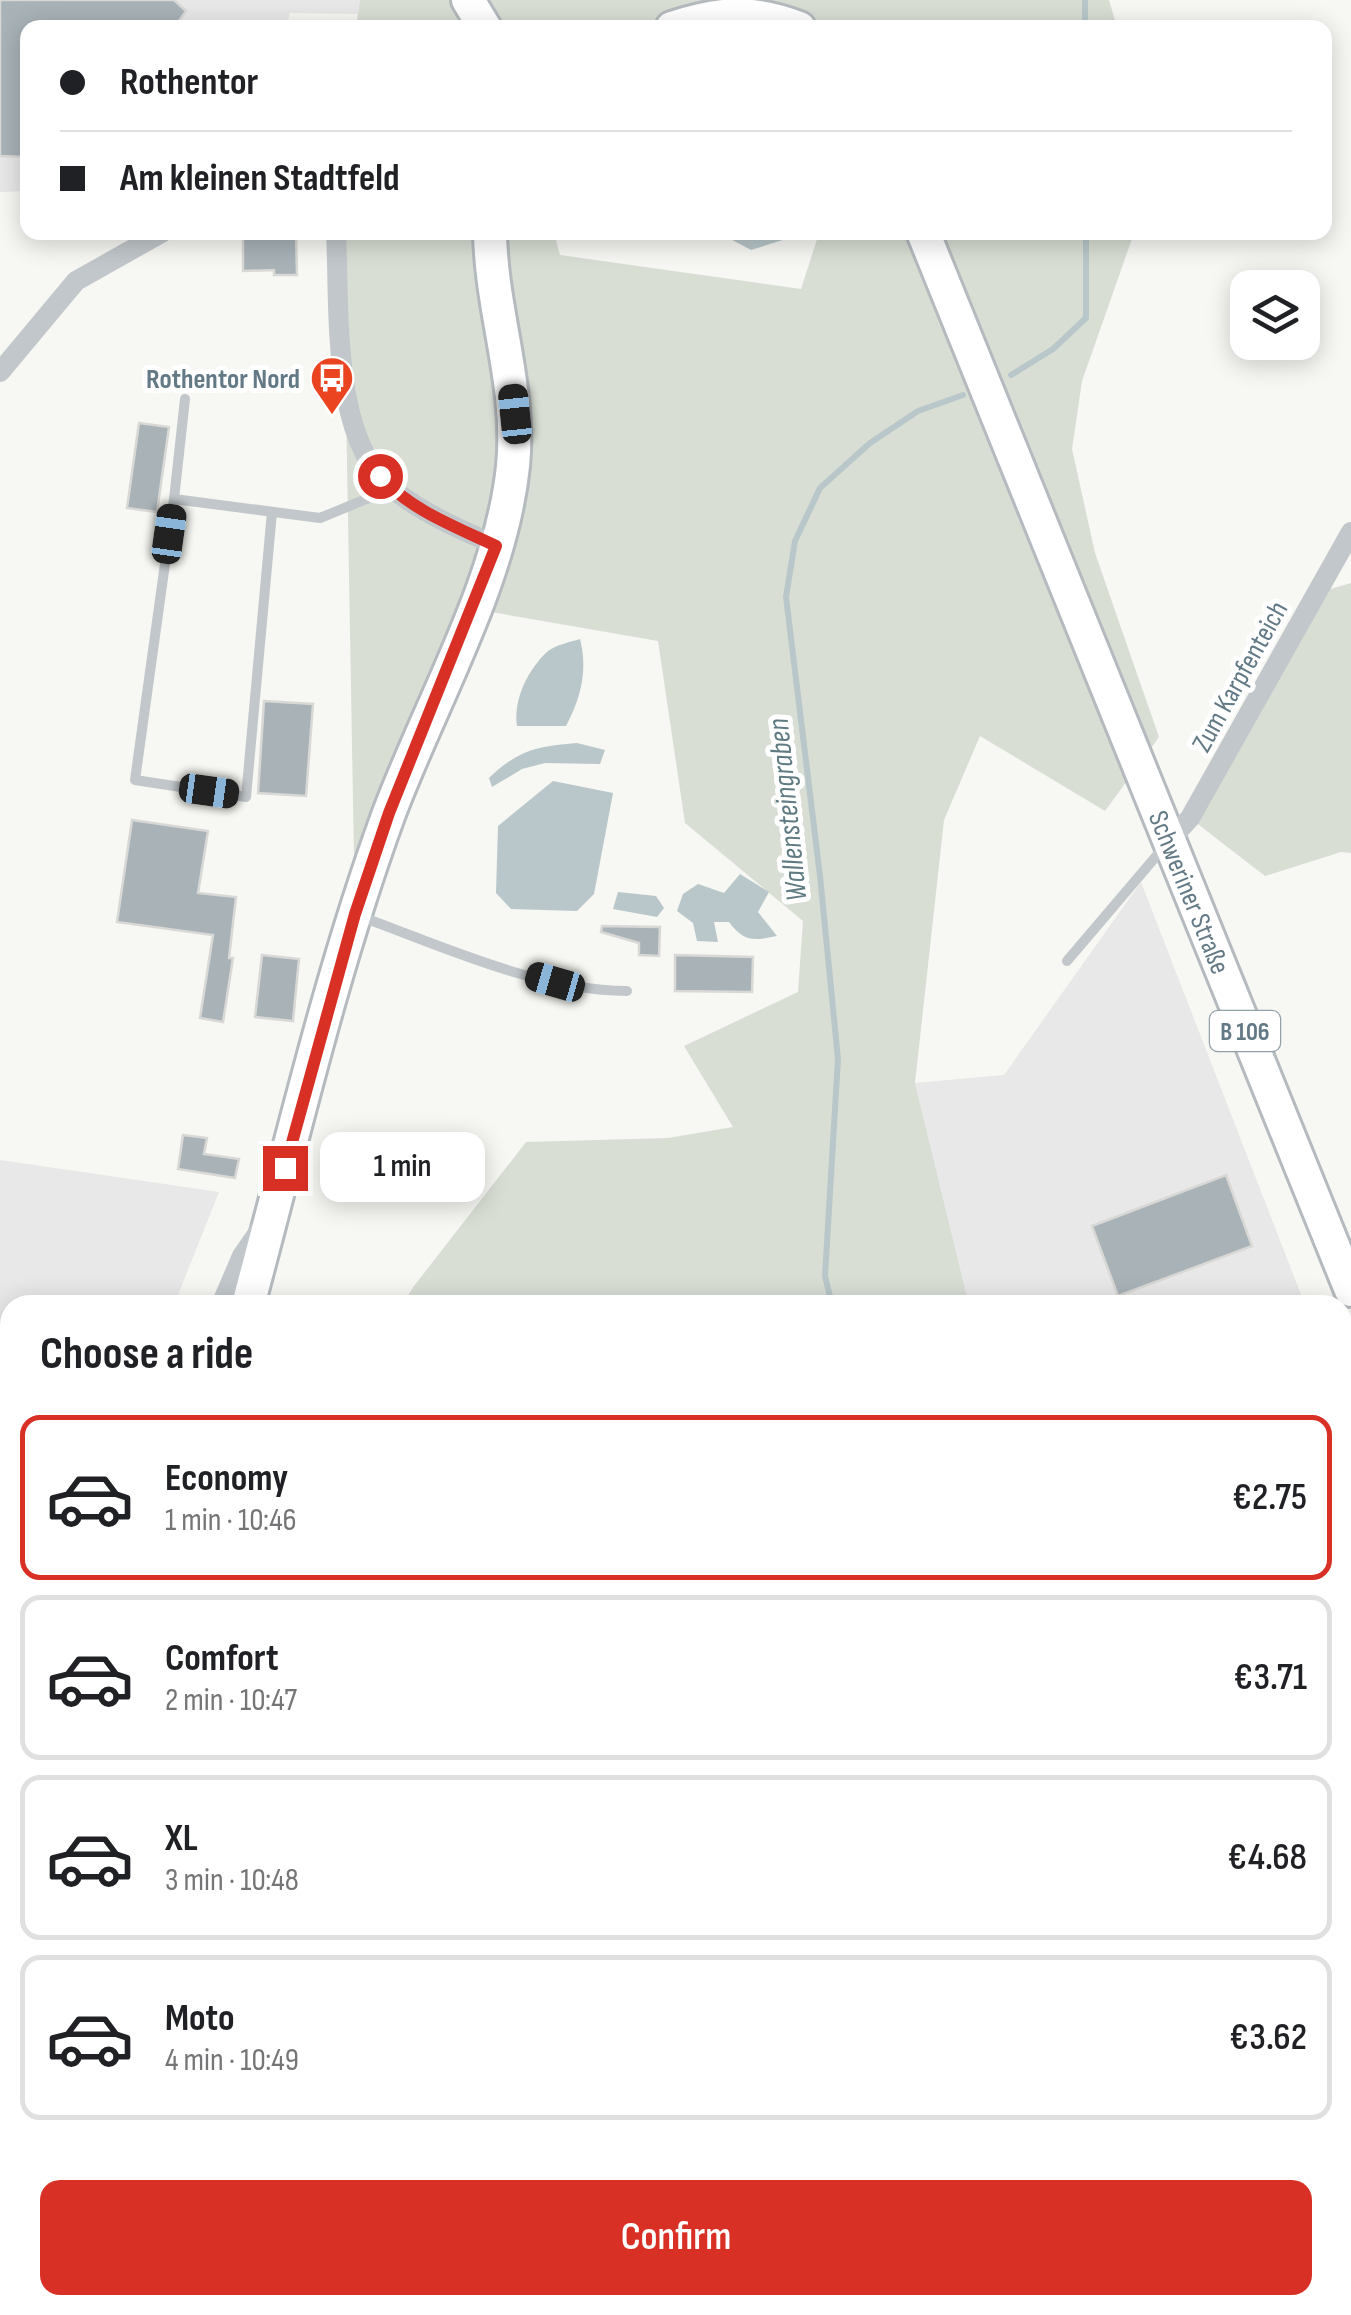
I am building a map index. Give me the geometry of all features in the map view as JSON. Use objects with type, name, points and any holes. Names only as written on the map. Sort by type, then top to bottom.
[{"type":"main road","points":[[751,0],[786,20]]},
{"type":"main road","points":[[704,20],[728,14],[779,20]]},
{"type":"main road","points":[[251,1295],[355,914],[389,813],[496,546],[513,468],[515,414],[491,240]]},
{"type":"main road","points":[[510,364],[516,352],[518,331],[508,261],[511,240]]},
{"type":"main road","name":"Schweriner Straße","points":[[926,240],[1351,1290]]},
{"type":"street","points":[[0,372],[76,281],[149,240]]},
{"type":"street","points":[[336,240],[346,404],[356,438],[368,461],[391,489],[496,546]]},
{"type":"street","name":"Zum Karpfenteich","points":[[1168,842],[1190,818],[1351,532]]},
{"type":"street","points":[[226,1295],[242,1256],[272,1217]]},
{"type":"lane","points":[[185,400],[136,780],[246,796],[272,512]]},
{"type":"lane","points":[[174,499],[320,518],[391,489]]},
{"type":"lane","points":[[1067,962],[1168,842]]},
{"type":"lane","points":[[355,914],[492,964],[555,982],[627,990]]},
{"type":"shaded area","points":[[0,0],[360,0],[358,14],[290,13],[288,20],[20,20],[20,191],[0,192]]},
{"type":"shaded area","points":[[360,0],[1109,0],[1115,20],[357,20]]},
{"type":"shaded area","points":[[336,240],[556,240],[560,255],[801,289],[817,240],[1132,240],[1082,381],[1072,449],[1095,553],[1159,737],[1105,811],[980,736],[944,820],[915,1083],[967,1295],[408,1295],[526,1142],[668,1138],[733,1127],[684,1046],[798,992],[803,921],[685,823],[658,641],[474,609],[355,914],[346,405]]},
{"type":"shaded area","points":[[732,240],[783,240],[751,250]]},
{"type":"shaded area","points":[[1351,583],[1351,853],[1341,852],[1265,876],[1190,818],[1317,593]]},
{"type":"shaded area","points":[[580,639],[582,684],[566,726],[517,726],[520,696],[534,667],[551,649]]},
{"type":"shaded area","points":[[577,743],[605,750],[600,764],[545,763],[522,769],[492,787],[489,778],[519,755]]},
{"type":"shaded area","points":[[553,781],[613,793],[594,894],[577,911],[511,909],[496,893],[498,826]]},
{"type":"shaded area","points":[[740,874],[769,892],[758,912],[777,936],[750,938],[729,922],[714,922],[718,942],[697,941],[693,923],[677,911],[683,894],[698,884],[724,893]]},
{"type":"shaded area","points":[[1141,882],[1301,1295],[967,1295],[915,1083],[1004,1075]]},
{"type":"shaded area","points":[[618,892],[656,896],[664,908],[657,917],[613,909]]},
{"type":"shaded area","points":[[0,1160],[219,1192],[178,1295],[0,1295]]},
{"type":"building","points":[[0,0],[174,0],[186,11],[180,20],[20,20],[20,157],[0,156]]},
{"type":"building","points":[[243,240],[296,240],[297,275],[274,275],[274,270],[243,271]]},
{"type":"building","points":[[139,423],[169,427],[157,512],[127,508]]},
{"type":"building","points":[[264,701],[313,704],[306,796],[258,793]]},
{"type":"building","points":[[132,820],[208,831],[198,893],[236,897],[229,958],[233,958],[223,1022],[200,1018],[213,935],[117,922]]},
{"type":"building","points":[[602,926],[660,927],[659,956],[639,955],[639,943],[601,932]]},
{"type":"building","points":[[262,955],[299,959],[293,1021],[255,1017]]},
{"type":"building","points":[[675,955],[753,957],[752,992],[675,991]]},
{"type":"building","points":[[183,1135],[207,1138],[204,1154],[239,1159],[235,1178],[178,1169]]},
{"type":"building","points":[[1226,1175],[1252,1246],[1118,1295],[1092,1226]]},
{"type":"waterway","name":"Wallensteingraben","points":[[1085,0],[1085,20]]},
{"type":"waterway","name":"Wallensteingraben","points":[[1011,375],[1053,349],[1086,318],[1086,240]]},
{"type":"waterway","name":"Wallensteingraben","points":[[830,1295],[825,1276],[838,1059],[786,597],[795,541],[820,488],[870,443],[918,411],[963,395]]},
{"type":"place","name":"Rothentor Nord","points":[[332,416]]},
{"type":"route","points":[[285,1168],[355,914],[389,813],[496,546],[422,509],[391,489],[380,476]]}]
